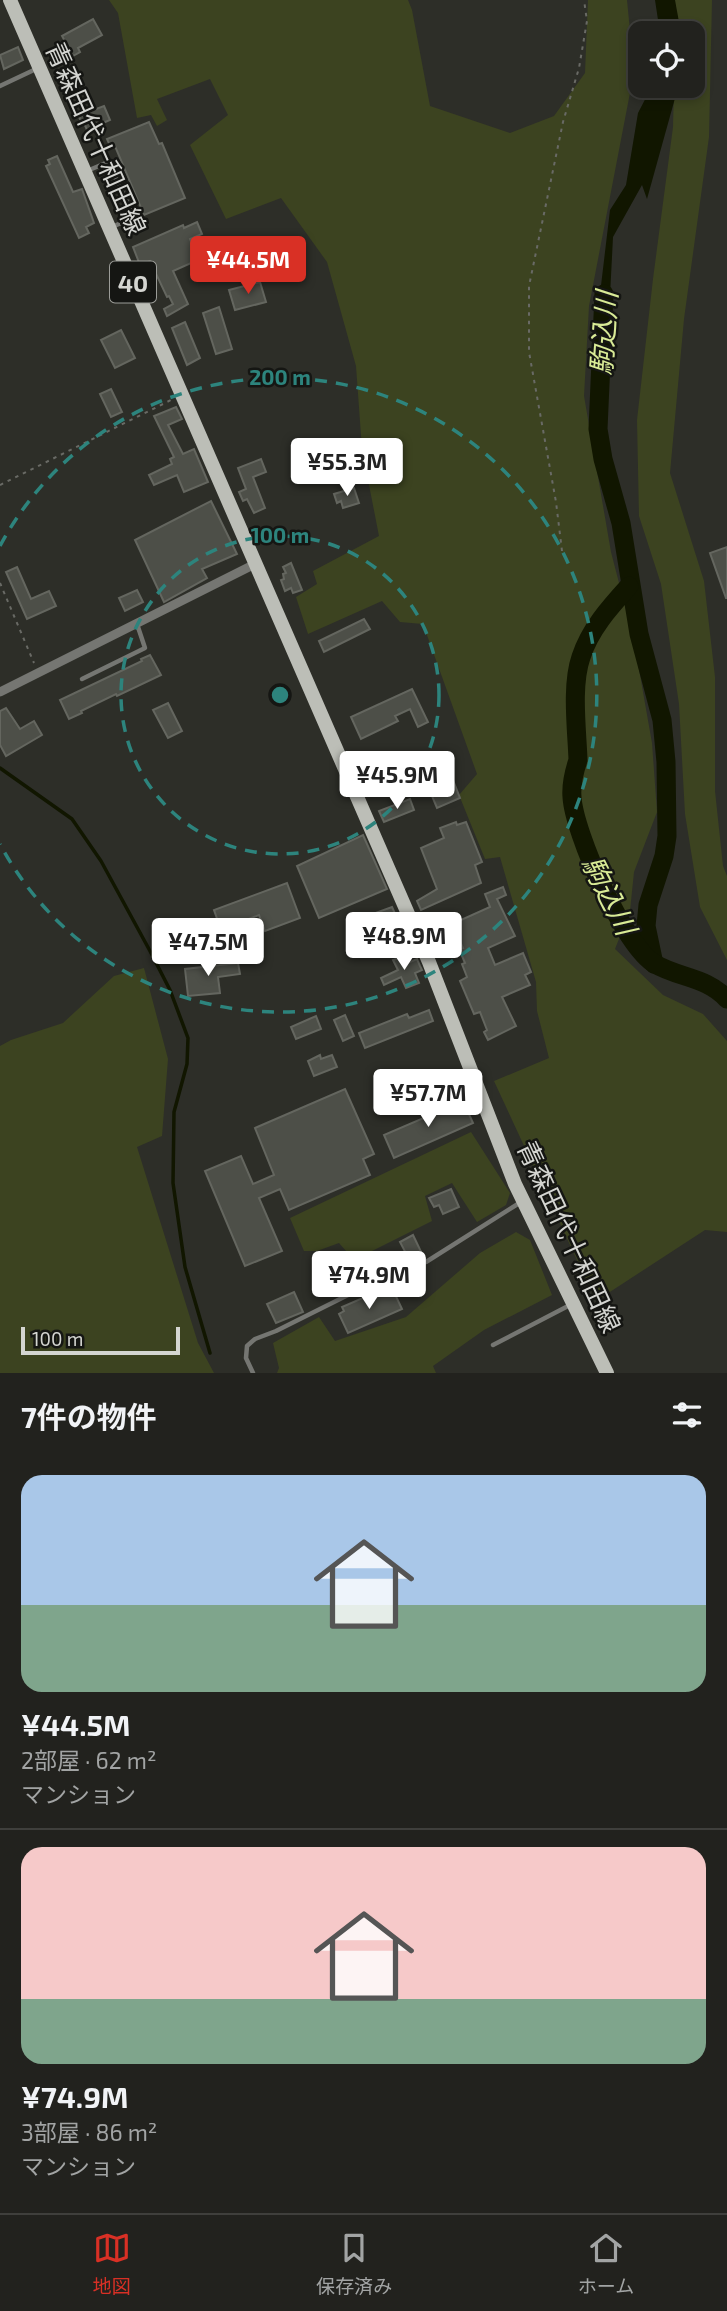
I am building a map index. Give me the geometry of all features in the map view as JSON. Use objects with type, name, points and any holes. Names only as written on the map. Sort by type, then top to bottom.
[{"type":"main road","name":"青森田代十和田線","points":[[14,3],[429,962],[523,1200],[607,1373]]},
{"type":"street","points":[[0,692],[255,564]]},
{"type":"lane","points":[[0,86],[40,67]]},
{"type":"lane","points":[[85,172],[108,162],[134,217],[110,228]]},
{"type":"lane","points":[[82,679],[145,648],[137,625]]},
{"type":"lane","points":[[253,1373],[246,1358],[247,1346],[255,1339],[358,1290],[426,1262],[523,1200]]},
{"type":"lane","points":[[493,1345],[573,1304]]},
{"type":"path","points":[[562,551],[529,352],[529,286],[563,122],[579,68],[587,21],[584,0]]},
{"type":"path","points":[[0,485],[182,395]]},
{"type":"path","points":[[0,583],[38,673]]},
{"type":"green space","points":[[109,0],[408,0],[430,106],[510,133],[554,116],[585,73],[588,0],[627,0],[629,98],[589,306],[584,396],[611,552],[634,641],[652,743],[657,812],[634,872],[630,911],[615,949],[663,995],[703,1014],[727,1041],[727,1232],[705,1230],[596,1301],[494,1081],[549,1058],[537,1011],[536,982],[500,857],[485,859],[459,795],[477,774],[423,624],[400,622],[382,601],[308,634],[296,597],[317,584],[313,571],[379,536],[362,449],[356,366],[327,262],[281,198],[226,219],[190,145],[228,115],[210,79],[157,99],[167,120],[157,126],[151,115],[137,118],[118,13]]},
{"type":"green space","points":[[674,0],[712,0],[709,137],[684,319],[670,473],[704,581],[715,677],[715,791],[723,866],[727,876],[727,960],[700,907],[685,814],[679,704],[661,584],[639,516],[637,420],[673,127],[674,98],[705,98],[705,21],[674,21]]},
{"type":"green space","points":[[144,968],[168,1059],[162,1136],[137,1147],[198,1343],[214,1373],[0,1373],[0,1046],[63,1023],[114,976]]},
{"type":"green space","points":[[471,1132],[510,1193],[506,1205],[477,1222],[452,1183],[425,1196],[432,1221],[354,1260],[339,1243],[317,1251],[304,1251],[290,1218]]},
{"type":"green space","points":[[516,1232],[530,1240],[552,1295],[484,1330],[433,1366],[436,1373],[277,1373],[279,1368],[273,1343],[319,1317],[335,1341],[406,1317],[480,1253]]},
{"type":"shaded area","points":[[655,0],[675,0],[679,21],[658,21]]},
{"type":"shaded area","points":[[646,98],[675,98],[647,199],[642,185],[613,237],[610,296],[598,333],[610,210],[626,185],[638,113]]},
{"type":"building","points":[[93,19],[102,35],[78,48],[80,52],[73,56],[62,36]]},
{"type":"building","points":[[18,47],[23,60],[4,69],[0,55]]},
{"type":"building","points":[[104,106],[110,120],[87,130],[77,112],[89,107],[91,111]]},
{"type":"building","points":[[149,122],[159,144],[162,143],[185,198],[144,215],[115,146],[111,148],[107,139]]},
{"type":"building","points":[[57,156],[73,192],[82,189],[94,223],[86,227],[89,233],[79,238],[46,166],[50,164],[48,160]]},
{"type":"building","points":[[197,222],[202,234],[190,239],[198,260],[173,271],[188,304],[167,316],[164,309],[173,304],[150,261],[140,265],[133,247],[183,225],[184,228]]},
{"type":"building","points":[[260,282],[266,302],[235,310],[229,290]]},
{"type":"building","points":[[219,307],[232,349],[216,354],[203,313]]},
{"type":"building","points":[[185,322],[200,358],[187,365],[172,328]]},
{"type":"building","points":[[121,330],[135,358],[115,368],[101,340]]},
{"type":"building","points":[[111,389],[122,412],[111,417],[100,394]]},
{"type":"building","points":[[176,407],[182,419],[168,425],[183,454],[194,449],[208,482],[184,492],[177,475],[154,485],[149,475],[172,464],[170,459],[174,457],[154,416]]},
{"type":"building","points":[[261,459],[266,472],[253,477],[265,508],[254,513],[247,499],[243,501],[239,492],[246,489],[238,468]]},
{"type":"building","points":[[354,488],[359,503],[343,508],[341,501],[337,503],[334,494]]},
{"type":"building","points":[[211,501],[237,554],[202,569],[207,578],[164,602],[135,540]]},
{"type":"building","points":[[727,547],[727,598],[726,598],[710,553]]},
{"type":"building","points":[[291,563],[302,590],[293,593],[291,588],[285,591],[281,580],[286,573],[283,567]]},
{"type":"building","points":[[17,567],[31,599],[49,591],[56,606],[27,619],[6,572]]},
{"type":"building","points":[[137,590],[143,602],[125,611],[119,598]]},
{"type":"building","points":[[364,619],[370,629],[324,652],[319,641]]},
{"type":"building","points":[[150,655],[161,675],[117,696],[116,694],[69,719],[60,700]]},
{"type":"building","points":[[412,689],[428,722],[418,727],[410,709],[395,716],[398,721],[361,739],[351,717]]},
{"type":"building","points":[[168,703],[182,731],[168,738],[153,710]]},
{"type":"building","points":[[6,708],[20,729],[34,721],[42,735],[6,756],[0,745],[0,711]]},
{"type":"building","points":[[445,760],[460,798],[437,808],[419,765],[428,761],[430,766]]},
{"type":"building","points":[[410,799],[414,810],[384,822],[379,811]]},
{"type":"building","points":[[456,822],[457,825],[466,822],[482,862],[475,865],[481,883],[421,910],[417,901],[437,889],[421,848],[444,838],[440,828]]},
{"type":"building","points":[[363,835],[387,889],[319,918],[297,866]]},
{"type":"building","points":[[287,883],[300,918],[265,931],[259,915],[221,930],[214,910]]},
{"type":"building","points":[[503,887],[506,895],[497,899],[515,936],[488,948],[495,965],[523,953],[531,972],[525,975],[530,985],[502,997],[516,1026],[488,1040],[480,1012],[474,1014],[460,981],[467,977],[459,949],[463,948],[452,924],[490,907],[485,894]]},
{"type":"building","points":[[392,907],[397,918],[394,919],[396,924],[363,936],[356,920]]},
{"type":"building","points":[[407,955],[410,962],[417,959],[422,970],[415,973],[419,983],[406,988],[401,977],[384,985],[381,978],[398,970],[393,960]]},
{"type":"building","points":[[238,963],[240,974],[218,977],[220,993],[188,996],[185,969]]},
{"type":"building","points":[[429,1010],[433,1021],[365,1048],[359,1033],[407,1014],[409,1018]]},
{"type":"building","points":[[345,1015],[354,1036],[343,1041],[334,1020]]},
{"type":"building","points":[[316,1016],[321,1029],[296,1039],[291,1027]]},
{"type":"building","points":[[320,1055],[321,1059],[332,1055],[337,1067],[314,1076],[308,1061]]},
{"type":"building","points":[[345,1089],[374,1154],[363,1159],[370,1175],[289,1210],[280,1189],[259,1198],[282,1251],[245,1266],[205,1171],[241,1156],[253,1184],[274,1175],[255,1128]]},
{"type":"building","points":[[463,1101],[473,1123],[394,1158],[384,1135]]},
{"type":"building","points":[[451,1189],[459,1207],[443,1214],[439,1205],[434,1207],[429,1198]]},
{"type":"building","points":[[413,1235],[424,1258],[411,1263],[400,1242]]},
{"type":"building","points":[[393,1290],[402,1309],[348,1333],[339,1314],[344,1311],[342,1307],[365,1297],[367,1301]]},
{"type":"building","points":[[294,1292],[303,1312],[276,1323],[267,1304]]},
{"type":"waterway","name":"駒込川","points":[[604,294],[598,429],[603,459],[621,523],[639,634],[662,720],[666,762],[667,836],[664,856],[648,905],[646,926],[654,964]]},
{"type":"waterway","name":"駒込川","points":[[629,586],[595,628],[578,669],[575,708],[578,760],[572,792],[575,814],[581,836],[603,887],[629,935],[643,953],[664,969],[711,986],[727,999]]},
{"type":"waterway","points":[[0,768],[72,819],[101,861],[150,951],[170,990],[188,1038],[187,1064],[174,1112],[173,1183],[185,1267],[210,1353]]}]
